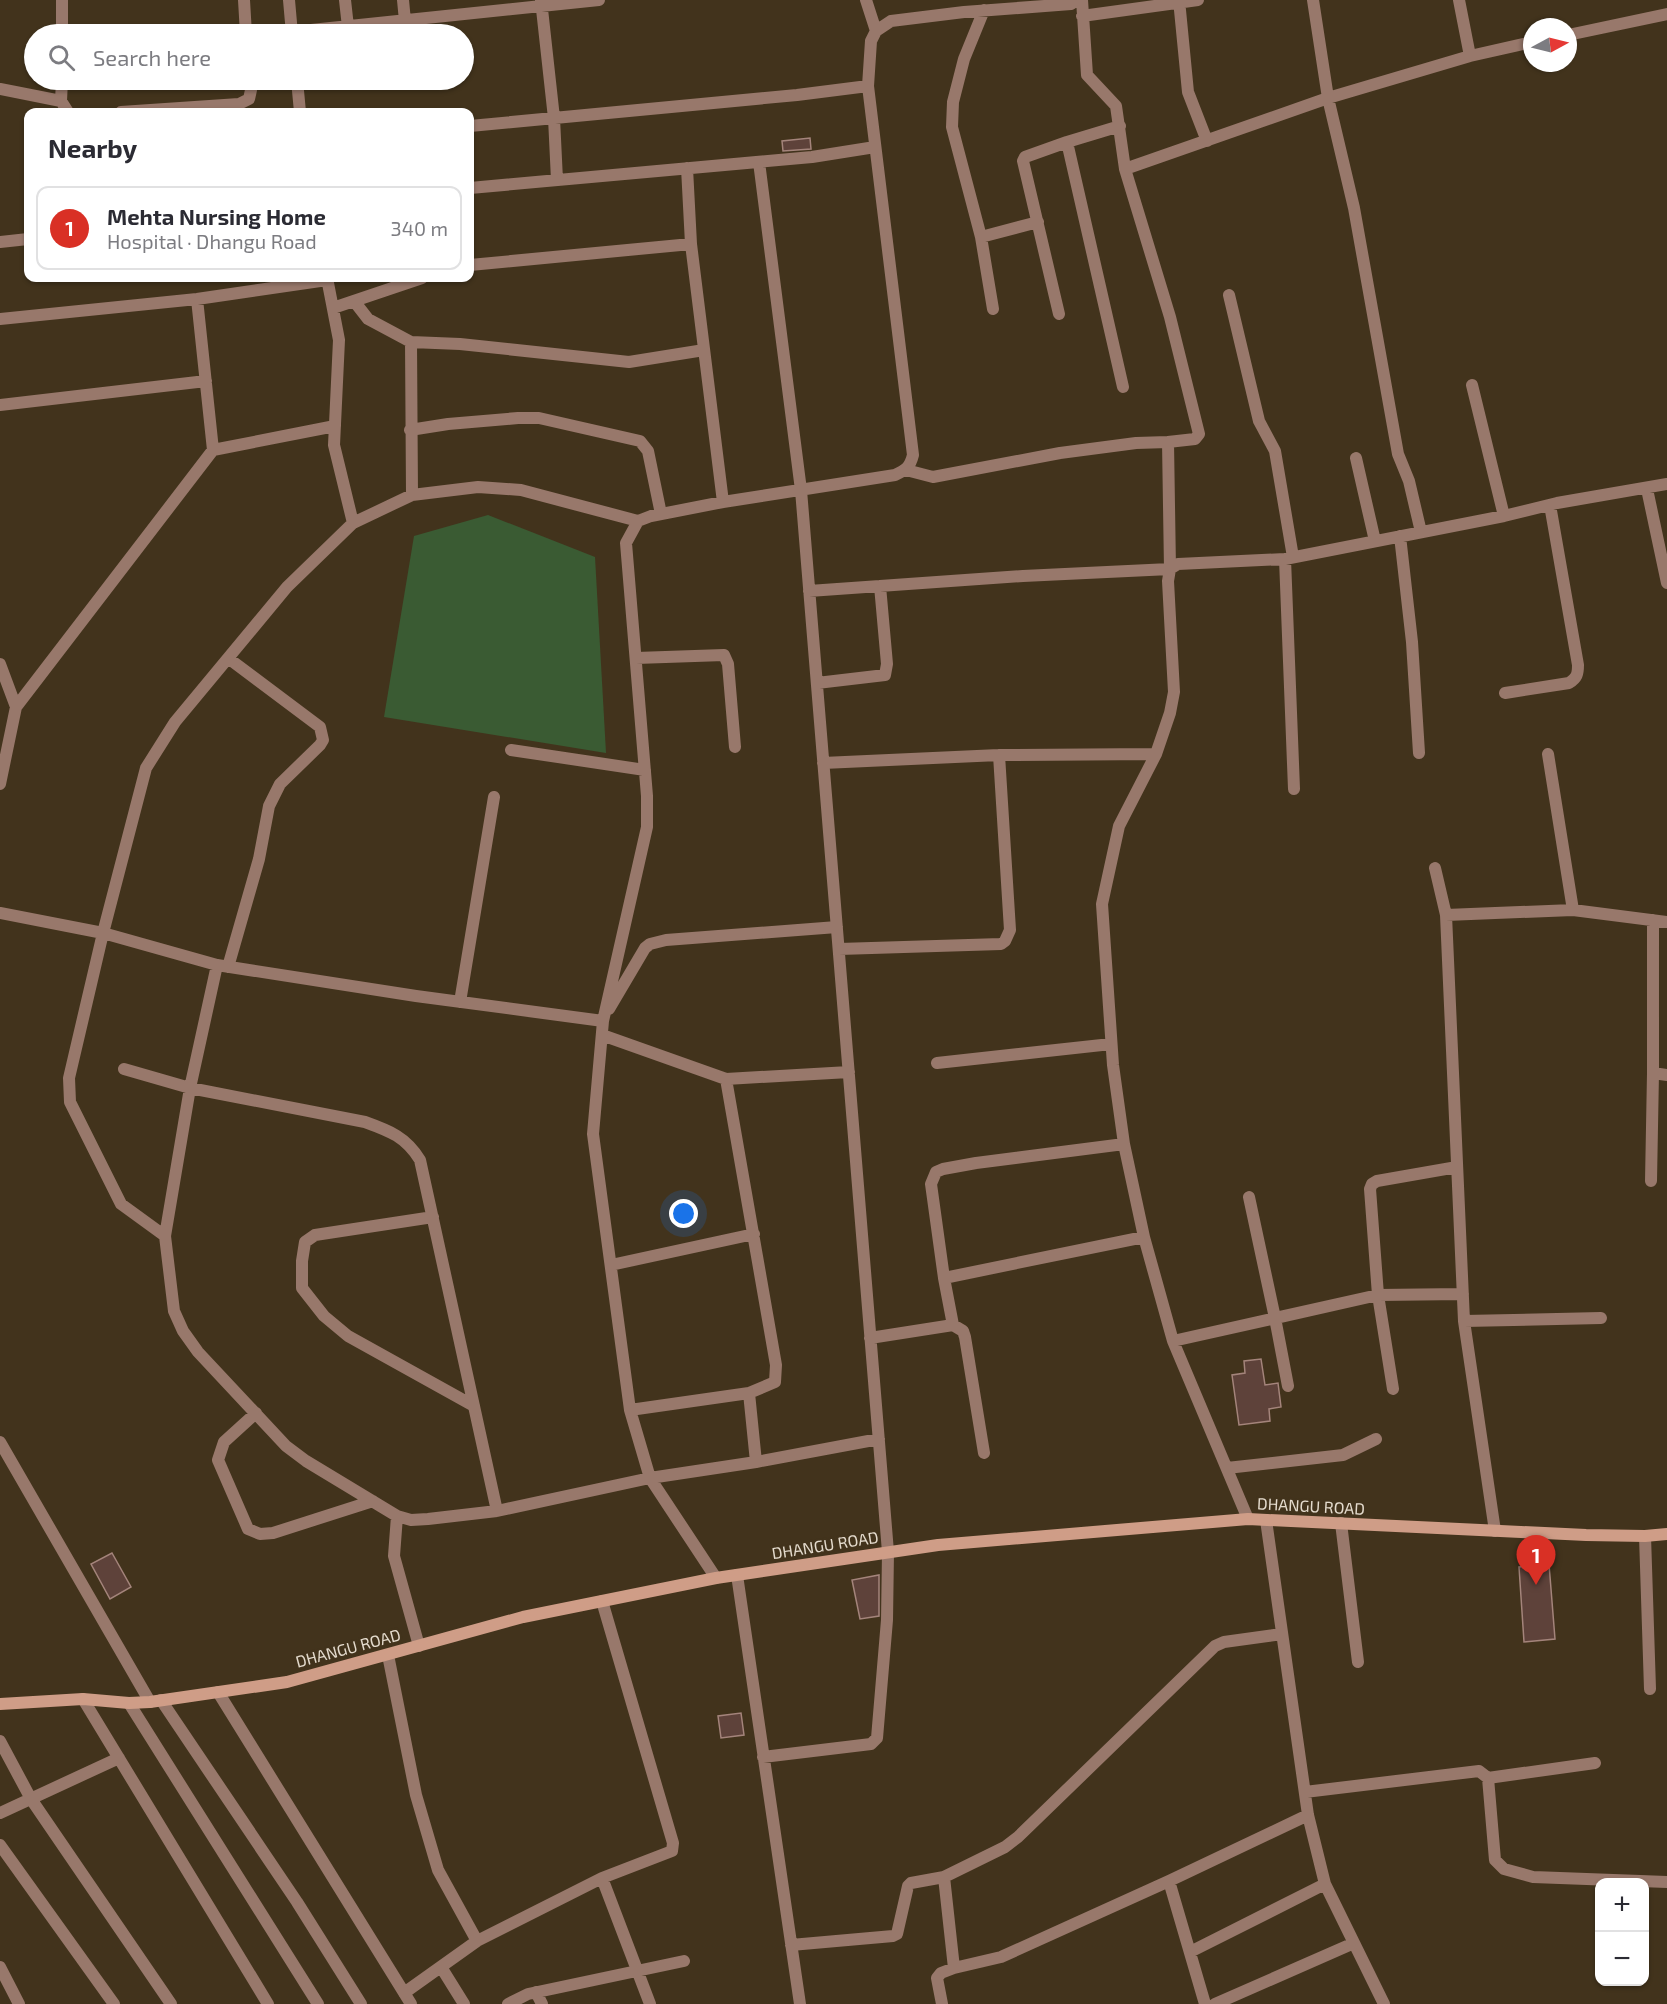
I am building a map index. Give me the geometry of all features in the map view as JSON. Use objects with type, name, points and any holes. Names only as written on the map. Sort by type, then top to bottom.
[{"type":"street","points":[[62,0],[62,24]]},
{"type":"street","points":[[243,0],[245,24]]},
{"type":"street","points":[[289,0],[291,24]]},
{"type":"street","points":[[345,0],[348,24]]},
{"type":"street","points":[[403,0],[405,21]]},
{"type":"street","points":[[376,24],[541,3],[599,0]]},
{"type":"street","points":[[866,0],[876,31]]},
{"type":"street","points":[[165,1236],[120,1204],[70,1102],[69,1078],[103,933],[146,768],[175,722],[287,587],[353,523],[412,495],[478,487],[521,490],[639,521],[661,514],[723,502],[895,475],[906,470],[911,464],[913,455],[868,86],[871,41],[876,31],[891,21],[964,6],[984,10],[1071,4],[1077,0]]},
{"type":"street","points":[[906,470],[933,477],[1060,453],[1136,443],[1195,439],[1200,434],[1170,317],[1125,169],[1118,112],[1113,102],[1087,75],[1082,0]]},
{"type":"street","points":[[1082,16],[1198,0]]},
{"type":"street","points":[[1313,0],[1328,98],[1354,208],[1398,454],[1408,481],[1421,532]]},
{"type":"street","points":[[1459,0],[1470,56]]},
{"type":"street","points":[[1179,2],[1188,92],[1207,141]]},
{"type":"street","points":[[541,3],[554,118],[557,180]]},
{"type":"street","points":[[984,10],[964,58],[953,102],[952,127],[981,237],[993,309]]},
{"type":"street","points":[[1577,32],[1667,14]]},
{"type":"street","points":[[1125,169],[1328,98],[1470,56],[1523,44]]},
{"type":"street","points":[[474,126],[797,95],[868,86]]},
{"type":"street","points":[[0,89],[64,107],[63,90]]},
{"type":"street","points":[[180,108],[239,104],[249,99],[251,90]]},
{"type":"street","points":[[298,90],[300,108]]},
{"type":"street","points":[[1059,314],[1023,161],[1024,157],[1119,126]]},
{"type":"street","points":[[1066,142],[1123,387]]},
{"type":"street","points":[[474,188],[812,158],[875,147]]},
{"type":"street","points":[[759,162],[801,490],[888,1552],[887,1620],[877,1738],[871,1744],[763,1757]]},
{"type":"street","points":[[687,168],[691,244],[723,502]]},
{"type":"street","points":[[981,237],[1038,222]]},
{"type":"street","points":[[0,242],[24,239]]},
{"type":"street","points":[[474,265],[691,244]]},
{"type":"street","points":[[0,319],[197,299],[302,282]]},
{"type":"street","points":[[328,282],[339,340],[334,446],[353,523]]},
{"type":"street","points":[[333,308],[410,282]]},
{"type":"street","points":[[1229,295],[1259,421],[1275,451],[1289,558],[1294,789]]},
{"type":"street","points":[[197,299],[213,450]]},
{"type":"street","points":[[354,301],[368,319],[411,342],[460,344],[629,362],[704,350]]},
{"type":"street","points":[[411,342],[412,495]]},
{"type":"street","points":[[0,405],[206,381]]},
{"type":"street","points":[[1472,385],[1503,516]]},
{"type":"street","points":[[410,430],[448,424],[539,418],[640,441],[648,452],[661,514]]},
{"type":"street","points":[[0,784],[16,708],[213,450],[335,426]]},
{"type":"street","points":[[1168,442],[1170,570],[1168,581],[1174,692],[1170,713],[1156,754],[1119,826],[1102,904],[1111,1044],[1124,1144],[1144,1237],[1173,1341],[1248,1519]]},
{"type":"street","points":[[1356,458],[1375,542]]},
{"type":"street","points":[[809,591],[1023,576],[1170,570],[1178,564],[1289,558],[1550,505],[1667,484]]},
{"type":"street","points":[[1647,489],[1667,583]]},
{"type":"street","points":[[1505,693],[1569,683],[1576,678],[1578,673],[1550,505]]},
{"type":"street","points":[[639,521],[626,543],[645,770],[647,827],[603,1021],[594,1134],[630,1410],[650,1478],[716,1578]]},
{"type":"street","points":[[1400,536],[1412,642],[1419,753]]},
{"type":"street","points":[[817,683],[885,675],[887,664],[880,586]]},
{"type":"street","points":[[636,658],[724,655],[728,664],[735,747]]},
{"type":"street","points":[[228,658],[320,727],[323,740],[275,790],[269,806],[259,860],[222,966],[190,1088],[165,1236],[174,1311],[183,1331],[198,1352],[286,1446],[306,1461],[373,1501],[411,1520],[497,1511],[650,1478],[879,1440]]},
{"type":"street","points":[[0,664],[16,708]]},
{"type":"street","points":[[511,750],[645,770]]},
{"type":"street","points":[[823,763],[999,755],[1156,754]]},
{"type":"street","points":[[1548,754],[1573,910]]},
{"type":"street","points":[[838,949],[1001,944],[1005,941],[1010,930],[999,755]]},
{"type":"street","points":[[460,1002],[494,797]]},
{"type":"street","points":[[1435,868],[1446,915],[1464,1322],[1495,1531]]},
{"type":"street","points":[[1446,915],[1573,910],[1667,922]]},
{"type":"street","points":[[0,913],[103,933],[222,966],[603,1021]]},
{"type":"street","points":[[1651,1181],[1653,920]]},
{"type":"street","points":[[603,1021],[645,948],[650,944],[666,940],[837,927]]},
{"type":"street","points":[[602,1035],[726,1078],[849,1072]]},
{"type":"street","points":[[937,1063],[1111,1044]]},
{"type":"street","points":[[124,1068],[190,1088],[365,1122],[387,1130],[412,1147],[420,1160],[497,1511]]},
{"type":"street","points":[[1653,1073],[1667,1075]]},
{"type":"street","points":[[630,1410],[749,1393],[771,1385],[777,1377],[726,1078]]},
{"type":"street","points":[[984,1453],[965,1336],[963,1331],[953,1324],[944,1278],[932,1184],[936,1172],[976,1162],[1124,1144]]},
{"type":"street","points":[[1393,1389],[1377,1295],[1370,1189],[1377,1181],[1457,1167]]},
{"type":"street","points":[[1249,1197],[1288,1386]]},
{"type":"street","points":[[433,1217],[315,1235],[305,1242],[302,1288],[324,1316],[348,1336],[474,1406]]},
{"type":"street","points":[[611,1265],[753,1234]]},
{"type":"street","points":[[944,1278],[1144,1237]]},
{"type":"street","points":[[1173,1341],[1377,1295],[1463,1294]]},
{"type":"street","points":[[1464,1322],[1601,1318]]},
{"type":"street","points":[[870,1338],[953,1324]]},
{"type":"street","points":[[749,1393],[756,1462]]},
{"type":"street","points":[[256,1413],[224,1442],[218,1460],[248,1529],[260,1534],[273,1533],[373,1501]]},
{"type":"street","points":[[1227,1468],[1342,1455],[1376,1439]]},
{"type":"street","points":[[0,1442],[156,1701],[297,1902],[361,2004]]},
{"type":"street","points":[[397,1515],[394,1556],[419,1646]]},
{"type":"street","name":"DHANGU ROAD","points":[[0,1704],[83,1699],[129,1703],[156,1701],[287,1682],[524,1617],[716,1578],[938,1545],[1248,1519],[1495,1531],[1645,1536],[1667,1534]]},
{"type":"street","points":[[1266,1520],[1308,1815],[1325,1884],[1384,2004]]},
{"type":"street","points":[[1341,1524],[1358,1662]]},
{"type":"street","points":[[1645,1536],[1650,1689]]},
{"type":"street","points":[[736,1575],[800,2004]]},
{"type":"street","points":[[404,1993],[477,1941],[602,1878],[669,1853],[674,1847],[602,1601]]},
{"type":"street","points":[[791,1945],[892,1936],[899,1932],[908,1886],[915,1881],[944,1877],[1005,1847],[1018,1837],[1215,1646],[1224,1642],[1282,1634]]},
{"type":"street","points":[[388,1654],[416,1795],[438,1870],[477,1941]]},
{"type":"street","points":[[218,1692],[411,2004]]},
{"type":"street","points":[[83,1699],[268,2004]]},
{"type":"street","points":[[129,1703],[318,2004]]},
{"type":"street","points":[[0,1741],[31,1799],[171,2004]]},
{"type":"street","points":[[0,1813],[119,1758]]},
{"type":"street","points":[[1305,1792],[1479,1771],[1488,1778],[1595,1763]]},
{"type":"street","points":[[1488,1778],[1494,1860],[1504,1869],[1533,1877],[1667,1882]]},
{"type":"street","points":[[942,2004],[938,1975],[954,1968],[1001,1957],[1308,1815]]},
{"type":"street","points":[[0,1845],[114,2004]]},
{"type":"street","points":[[944,1877],[954,1968]]},
{"type":"street","points":[[602,1878],[650,2004]]},
{"type":"street","points":[[1169,1881],[1205,2004]]},
{"type":"street","points":[[1190,1952],[1325,1884]]},
{"type":"street","points":[[1215,2004],[1354,1943]]},
{"type":"street","points":[[508,2004],[536,1992],[684,1961]]},
{"type":"street","points":[[441,1966],[464,2004]]},
{"type":"street","points":[[0,1967],[19,2004]]},
{"type":"street","points":[[536,1992],[542,2004]]},
{"type":"green space","points":[[488,515],[595,557],[606,753],[384,717],[414,536]]},
{"type":"building","points":[[810,138],[811,149],[783,151],[782,141]]},
{"type":"building","points":[[1261,1359],[1265,1385],[1278,1383],[1281,1407],[1269,1409],[1270,1421],[1239,1425],[1232,1375],[1245,1373],[1244,1361]]},
{"type":"building","points":[[112,1553],[131,1587],[110,1599],[91,1564]]},
{"type":"building","points":[[1549,1564],[1555,1639],[1524,1642],[1519,1567]]},
{"type":"building","points":[[879,1575],[879,1616],[860,1619],[852,1580]]},
{"type":"building","points":[[741,1713],[744,1735],[721,1738],[718,1716]]},
{"type":"place","name":"Mehta Nursing Home","points":[[1536,1585]]}]
